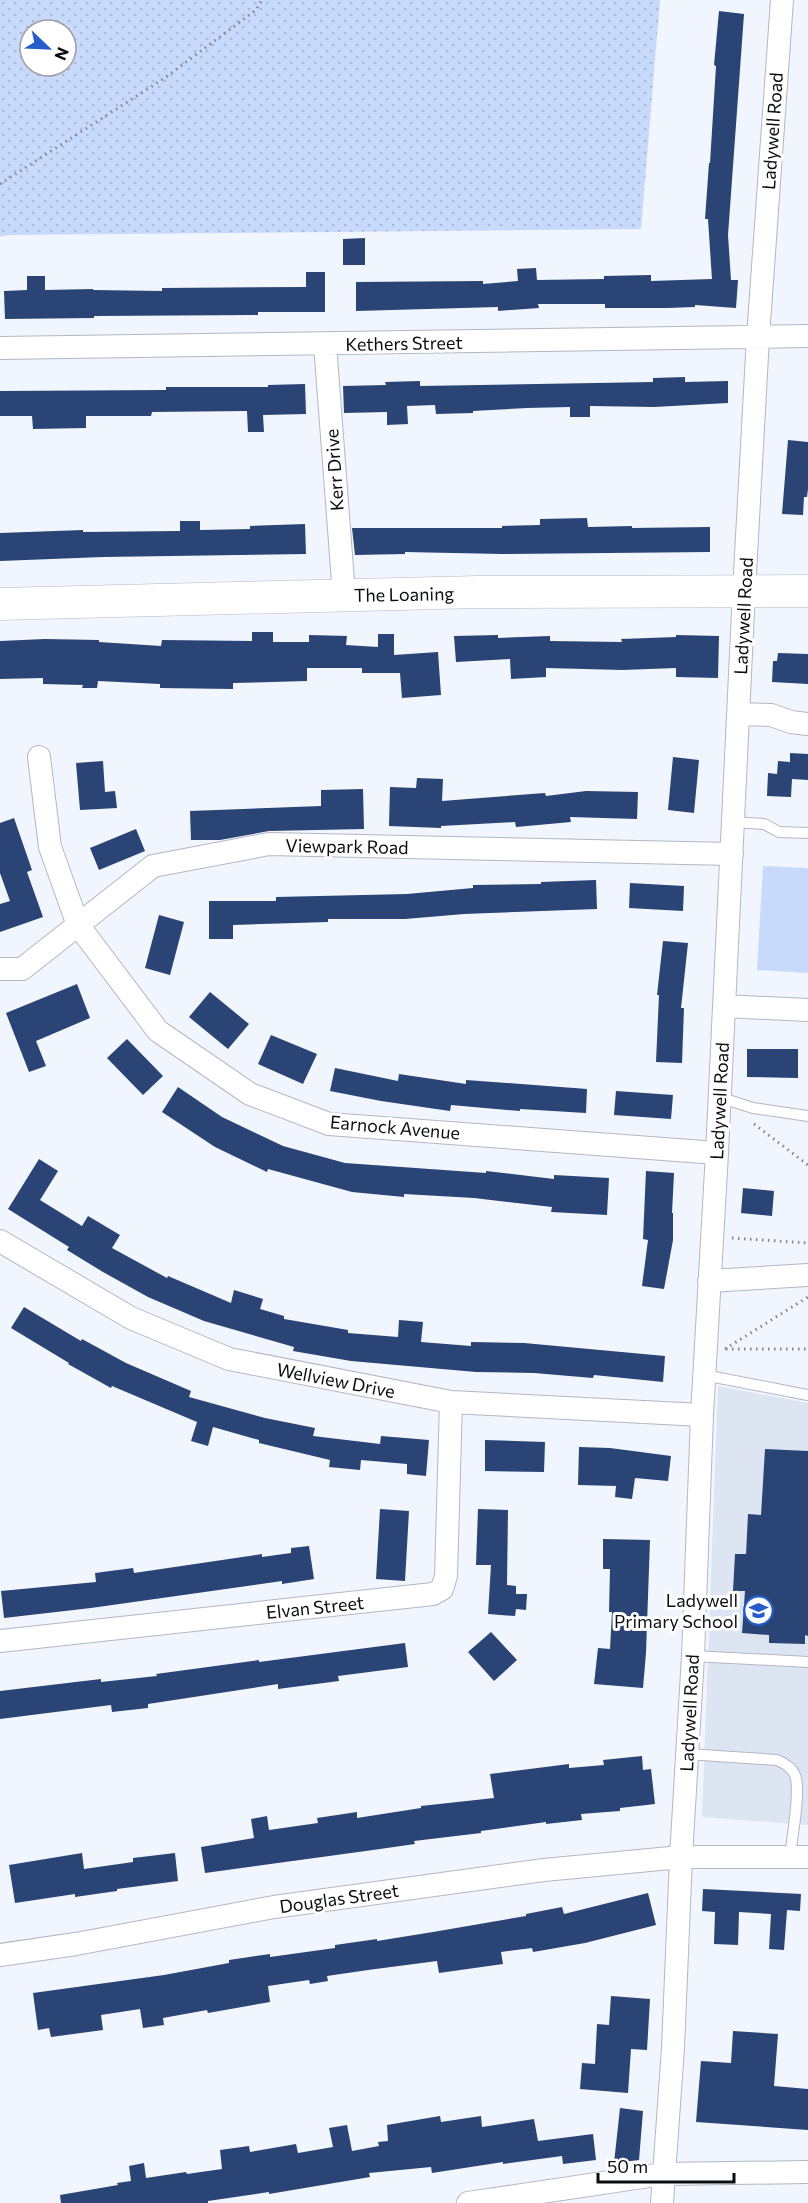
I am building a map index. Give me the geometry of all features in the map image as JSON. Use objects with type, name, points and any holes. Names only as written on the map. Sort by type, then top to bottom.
[{"type":"street","name":"Ladywell Road","points":[[662,2203],[673,2049],[693,1656],[702,1415],[744,591],[758,338],[782,0]]},
{"type":"street","name":"Kethers Street","points":[[0,348],[808,336]]},
{"type":"street","name":"Kerr Drive","points":[[325,344],[344,596]]},
{"type":"street","name":"The Loaning","points":[[0,604],[478,592],[808,591]]},
{"type":"street","points":[[738,714],[771,716],[791,722],[808,723]]},
{"type":"street","name":"Earnock Avenue","points":[[39,757],[50,847],[78,925],[158,1031],[250,1094],[329,1124],[717,1153]]},
{"type":"street","name":"Viewpark Road","points":[[0,969],[22,969],[153,866],[269,844],[732,854]]},
{"type":"street","points":[[724,1006],[808,1010]]},
{"type":"street","name":"Wellview Drive","points":[[0,1241],[131,1318],[229,1359],[451,1402],[702,1415]]},
{"type":"street","points":[[709,1281],[808,1275]]},
{"type":"street","name":"Elvan Street","points":[[0,1641],[433,1594],[442,1589],[446,1576],[451,1402]]},
{"type":"street","name":"Douglas Street","points":[[0,1956],[274,1907],[544,1870],[681,1857],[799,1857]]},
{"type":"street","points":[[468,2203],[663,2174],[808,2172]]},
{"type":"lane","points":[[733,822],[764,824],[779,832],[808,833]]},
{"type":"lane","points":[[719,1097],[753,1108],[808,1116]]},
{"type":"lane","points":[[705,1375],[808,1395]]},
{"type":"lane","points":[[693,1656],[808,1662]]},
{"type":"lane","points":[[687,1754],[777,1760],[787,1765],[795,1775],[799,1857]]},
{"type":"path","points":[[0,184],[166,77],[256,10],[262,0]]},
{"type":"path","points":[[719,1097],[808,1165]]},
{"type":"path","points":[[712,1236],[808,1243]]},
{"type":"path","points":[[808,1297],[725,1349],[808,1349]]},
{"type":"shaded area","points":[[0,0],[660,0],[641,229],[8,235],[0,237]]},
{"type":"shaded area","points":[[763,866],[808,868],[808,973],[757,970]]},
{"type":"shaded area","name":"Ladywell Primary School","points":[[718,1386],[808,1403],[808,1825],[702,1817]]},
{"type":"building","points":[[719,11],[744,14],[728,235],[731,280],[738,280],[736,308],[695,305],[695,307],[667,308],[605,308],[605,304],[538,304],[539,308],[498,311],[498,307],[356,311],[356,282],[483,281],[483,284],[518,281],[517,269],[536,268],[537,280],[604,279],[604,276],[651,275],[651,281],[712,279],[708,219],[705,219]]},
{"type":"building","points":[[365,238],[365,265],[343,265],[343,239]]},
{"type":"building","points":[[306,272],[325,272],[325,312],[5,319],[4,291],[27,290],[27,276],[45,276],[45,290],[162,291],[162,288],[306,287]]},
{"type":"building","points":[[685,377],[685,382],[728,381],[728,403],[654,407],[590,406],[590,417],[570,417],[570,407],[436,414],[435,405],[407,406],[408,424],[387,425],[387,412],[344,413],[343,386],[420,381],[420,386],[653,382],[653,378]]},
{"type":"building","points":[[305,384],[306,414],[263,415],[264,432],[248,432],[247,411],[152,412],[151,416],[86,416],[86,428],[33,429],[32,416],[0,416],[0,391],[166,390],[166,387],[268,387],[268,385]]},
{"type":"building","points":[[788,440],[808,442],[808,489],[807,497],[804,497],[803,515],[782,514]]},
{"type":"building","points":[[587,518],[588,527],[710,527],[710,552],[502,554],[405,552],[405,554],[355,555],[352,528],[502,528],[502,526],[540,525],[540,519]]},
{"type":"building","points":[[180,521],[200,521],[200,530],[250,529],[250,526],[305,524],[306,554],[0,561],[0,533],[83,530],[83,532],[180,531]]},
{"type":"building","points":[[252,632],[273,632],[273,642],[309,642],[309,635],[347,636],[346,645],[378,647],[378,634],[394,634],[394,655],[438,652],[441,695],[402,698],[400,673],[362,673],[362,668],[307,668],[307,681],[233,683],[233,689],[160,688],[160,684],[98,681],[97,688],[82,688],[83,685],[43,684],[43,678],[0,679],[0,641],[99,640],[99,642],[161,646],[162,640],[252,641]]},
{"type":"building","points":[[498,635],[498,638],[550,636],[550,641],[622,642],[621,639],[676,637],[676,635],[719,636],[718,678],[676,677],[676,668],[622,670],[546,668],[546,677],[511,679],[510,659],[456,662],[454,636]]},
{"type":"building","points":[[778,653],[808,654],[808,684],[772,682],[773,661],[777,661]]},
{"type":"building","points":[[790,753],[808,754],[808,780],[792,779],[791,797],[767,796],[768,773],[777,774],[778,761],[790,762]]},
{"type":"building","points":[[673,757],[699,760],[694,813],[668,810]]},
{"type":"building","points":[[103,761],[105,792],[115,791],[117,808],[80,810],[76,763]]},
{"type":"building","points":[[417,778],[443,779],[442,801],[545,793],[546,796],[586,791],[638,792],[637,819],[570,817],[571,822],[516,827],[515,822],[441,826],[441,828],[389,826],[390,787],[416,788]]},
{"type":"building","points":[[363,789],[364,829],[269,831],[220,840],[191,840],[190,811],[321,806],[321,790]]},
{"type":"building","points":[[14,818],[32,870],[27,872],[43,917],[0,932],[0,904],[10,901],[0,873],[0,823]]},
{"type":"building","points":[[136,829],[145,851],[99,870],[90,848]]},
{"type":"building","points":[[596,880],[597,909],[464,914],[405,919],[328,919],[328,922],[233,925],[233,939],[209,939],[209,901],[276,901],[276,897],[407,894],[473,888],[473,885]]},
{"type":"building","points":[[630,883],[684,886],[683,911],[629,908]]},
{"type":"building","points":[[159,915],[184,922],[170,975],[145,968]]},
{"type":"building","points":[[663,941],[688,943],[681,1008],[684,1008],[682,1063],[656,1062],[659,995],[657,995]]},
{"type":"building","points":[[77,984],[90,1018],[36,1041],[46,1066],[29,1072],[6,1013]]},
{"type":"building","points":[[210,992],[249,1024],[228,1049],[189,1017]]},
{"type":"building","points":[[271,1035],[317,1054],[303,1084],[258,1064]]},
{"type":"building","points":[[127,1039],[163,1076],[143,1095],[107,1058]]},
{"type":"building","points":[[747,1049],[798,1049],[798,1078],[747,1077]]},
{"type":"building","points":[[335,1068],[398,1081],[399,1074],[466,1084],[466,1080],[587,1089],[586,1113],[520,1109],[520,1111],[451,1105],[450,1111],[381,1101],[330,1091]]},
{"type":"building","points":[[178,1087],[222,1117],[283,1146],[345,1163],[486,1173],[486,1171],[554,1179],[554,1175],[609,1178],[607,1215],[551,1212],[552,1207],[474,1198],[404,1194],[404,1197],[352,1192],[268,1169],[267,1172],[215,1147],[162,1112]]},
{"type":"building","points":[[616,1091],[673,1095],[671,1119],[614,1115]]},
{"type":"building","points":[[39,1159],[58,1171],[40,1200],[82,1226],[88,1216],[120,1235],[112,1248],[167,1278],[168,1276],[231,1303],[234,1290],[263,1299],[260,1309],[284,1316],[284,1319],[348,1330],[348,1333],[398,1337],[399,1320],[423,1322],[421,1342],[471,1346],[471,1342],[524,1343],[665,1356],[663,1382],[594,1375],[593,1378],[534,1373],[476,1372],[351,1361],[293,1351],[294,1347],[204,1321],[148,1297],[103,1272],[67,1250],[69,1247],[8,1209]]},
{"type":"building","points":[[646,1171],[674,1173],[673,1240],[664,1289],[642,1286],[648,1240],[643,1239]]},
{"type":"building","points":[[743,1188],[774,1191],[772,1216],[741,1213]]},
{"type":"building","points":[[24,1307],[81,1341],[82,1339],[126,1363],[191,1391],[189,1397],[265,1418],[315,1428],[313,1436],[380,1444],[381,1436],[429,1440],[426,1476],[407,1474],[407,1464],[361,1460],[360,1470],[329,1467],[330,1460],[259,1443],[259,1440],[213,1427],[208,1446],[191,1441],[197,1422],[112,1386],[111,1388],[11,1328]]},
{"type":"building","points":[[485,1440],[545,1442],[544,1472],[485,1471]]},
{"type":"building","points":[[579,1447],[610,1448],[671,1456],[668,1481],[635,1478],[632,1499],[615,1497],[616,1486],[578,1485]]},
{"type":"building","points":[[765,1449],[808,1451],[808,1636],[805,1635],[805,1644],[769,1643],[769,1635],[742,1633],[745,1591],[733,1591],[735,1554],[746,1554],[748,1514],[761,1515]]},
{"type":"building","points":[[380,1509],[409,1511],[405,1581],[376,1579]]},
{"type":"building","points":[[478,1509],[508,1510],[507,1585],[516,1586],[516,1594],[527,1594],[526,1610],[516,1609],[515,1616],[488,1614],[491,1565],[476,1565]]},
{"type":"building","points":[[603,1539],[650,1540],[643,1688],[594,1684],[598,1648],[610,1649],[612,1612],[609,1612],[610,1569],[603,1569]]},
{"type":"building","points":[[309,1546],[314,1579],[282,1584],[282,1581],[4,1618],[1,1591],[96,1582],[95,1573],[133,1568],[134,1573],[262,1554],[262,1557],[291,1553],[291,1548]]},
{"type":"building","points":[[491,1632],[517,1660],[494,1681],[468,1652]]},
{"type":"building","points":[[405,1643],[408,1667],[338,1676],[339,1681],[278,1689],[278,1684],[148,1704],[148,1708],[112,1712],[111,1705],[0,1719],[0,1691],[101,1679],[101,1682],[157,1676],[156,1674],[259,1660],[259,1662]]},
{"type":"building","points":[[642,1756],[643,1770],[651,1769],[655,1804],[620,1808],[620,1811],[581,1814],[582,1820],[546,1824],[546,1822],[481,1831],[481,1833],[414,1841],[415,1844],[205,1873],[201,1847],[254,1838],[251,1819],[267,1816],[269,1830],[318,1823],[317,1818],[357,1812],[357,1818],[421,1808],[421,1806],[494,1798],[490,1774],[569,1764],[569,1768],[604,1765],[603,1760]]},
{"type":"building","points":[[82,1853],[84,1869],[133,1862],[133,1858],[175,1853],[178,1881],[75,1897],[75,1894],[15,1903],[9,1865]]},
{"type":"building","points":[[703,1889],[801,1894],[800,1911],[787,1910],[784,1950],[769,1949],[771,1914],[739,1912],[738,1945],[714,1944],[715,1912],[702,1911]]},
{"type":"building","points":[[648,1893],[656,1925],[585,1943],[533,1952],[532,1948],[501,1952],[503,1964],[439,1973],[437,1961],[368,1970],[327,1976],[328,1981],[310,1984],[309,1980],[268,1986],[270,2002],[163,2018],[164,2025],[143,2028],[140,2009],[101,2015],[103,2030],[51,2037],[49,2028],[38,2030],[33,1993],[164,1975],[229,1963],[229,1960],[335,1948],[335,1945],[433,1932],[526,1916],[526,1914],[562,1907],[564,1914]]},
{"type":"building","points":[[611,1996],[650,1999],[647,2050],[631,2049],[628,2093],[580,2089],[582,2063],[595,2064],[597,2024],[609,2025]]},
{"type":"building","points":[[733,2031],[778,2034],[774,2086],[808,2089],[808,2130],[696,2122],[701,2061],[731,2063]]},
{"type":"building","points":[[620,2108],[643,2111],[639,2160],[614,2163]]},
{"type":"building","points":[[440,2116],[441,2122],[481,2116],[482,2127],[534,2119],[538,2141],[593,2134],[596,2160],[563,2164],[562,2156],[432,2173],[431,2167],[369,2173],[370,2177],[269,2194],[269,2192],[208,2201],[208,2203],[61,2203],[60,2195],[131,2181],[129,2166],[144,2163],[146,2178],[222,2169],[220,2150],[249,2146],[250,2152],[296,2144],[298,2153],[333,2147],[329,2128],[347,2125],[352,2151],[379,2146],[378,2142],[388,2141],[387,2125]]},
{"type":"place","name":"Ladywell Primary School","points":[[759,1610]]}]
